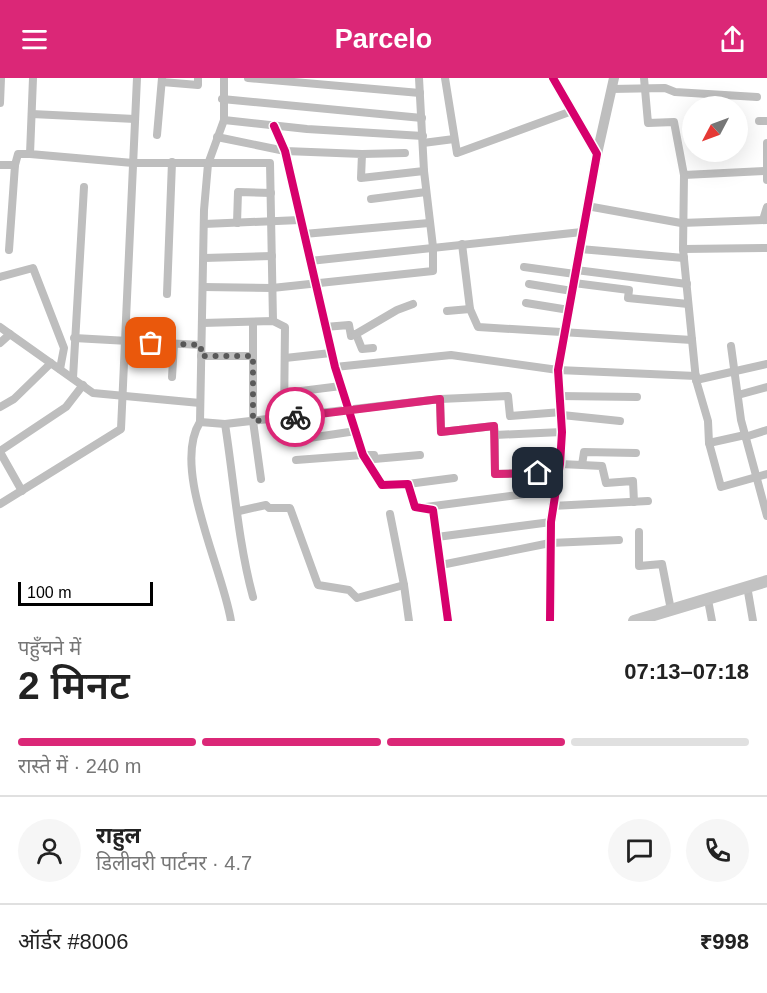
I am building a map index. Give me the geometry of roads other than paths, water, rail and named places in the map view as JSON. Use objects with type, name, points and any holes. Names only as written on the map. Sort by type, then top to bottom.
[{"type":"main road","points":[[634,621],[767,581]]},
{"type":"street","points":[[0,103],[1,78]]},
{"type":"street","points":[[30,154],[33,78]]},
{"type":"street","points":[[0,504],[121,429],[127,342],[137,78]]},
{"type":"street","points":[[158,135],[162,80],[198,85],[198,78]]},
{"type":"street","points":[[224,78],[222,99],[224,120],[208,164],[204,224],[200,422],[193,433],[191,468],[194,490],[231,621]]},
{"type":"street","points":[[248,78],[420,93]]},
{"type":"street","points":[[203,287],[272,288],[433,271],[419,78]]},
{"type":"street","points":[[445,78],[457,153],[572,111]]},
{"type":"street","points":[[553,78],[597,154]]},
{"type":"street","points":[[644,78],[648,123],[674,122],[684,175],[681,223],[696,378],[708,421],[709,443],[721,487],[767,474]]},
{"type":"street","points":[[550,621],[552,506],[560,468],[562,432],[558,370],[582,232],[612,84],[645,89],[757,97]]},
{"type":"street","points":[[222,99],[422,118]]},
{"type":"street","points":[[32,114],[135,118]]},
{"type":"street","points":[[224,120],[423,139],[454,139]]},
{"type":"street","points":[[274,126],[285,151],[331,353],[363,455],[382,485],[454,478]]},
{"type":"street","points":[[217,137],[285,151],[405,153]]},
{"type":"street","points":[[684,175],[766,176],[767,143]]},
{"type":"street","points":[[9,250],[15,165],[18,154],[133,163],[270,163],[273,321]]},
{"type":"street","points":[[362,154],[361,178],[424,171]]},
{"type":"street","points":[[167,294],[172,162]]},
{"type":"street","points":[[0,165],[15,165]]},
{"type":"street","points":[[73,378],[84,187]]},
{"type":"street","points":[[237,223],[238,192],[271,193]]},
{"type":"street","points":[[371,199],[426,192]]},
{"type":"street","points":[[587,206],[681,223],[765,220],[767,207]]},
{"type":"street","points":[[204,224],[300,220]]},
{"type":"street","points":[[304,234],[429,223]]},
{"type":"street","points":[[309,261],[582,232]]},
{"type":"street","points":[[462,244],[470,309],[478,327],[692,340]]},
{"type":"street","points":[[580,249],[683,254],[767,248]]},
{"type":"street","points":[[204,258],[272,256]]},
{"type":"street","points":[[524,267],[628,291],[628,298],[688,304]]},
{"type":"street","points":[[0,277],[33,268],[64,348],[60,369]]},
{"type":"street","points":[[529,284],[574,279],[687,284]]},
{"type":"street","points":[[526,303],[569,310]]},
{"type":"street","points":[[325,327],[349,325],[351,336],[397,310],[413,304]]},
{"type":"street","points":[[447,311],[470,309]]},
{"type":"street","points":[[202,323],[273,321],[285,327],[284,418]]},
{"type":"street","points":[[253,323],[253,421],[261,479]]},
{"type":"street","points":[[0,327],[93,393],[200,403]]},
{"type":"street","points":[[0,343],[10,334]]},
{"type":"street","points":[[356,334],[362,349],[374,348]]},
{"type":"street","points":[[74,338],[201,345]]},
{"type":"street","points":[[172,376],[174,344]]},
{"type":"street","points":[[731,346],[745,436],[755,478],[764,498],[767,516]]},
{"type":"street","points":[[285,358],[331,353]]},
{"type":"street","points":[[201,356],[253,356]]},
{"type":"street","points":[[335,367],[451,356],[558,370],[696,378],[767,364]]},
{"type":"street","points":[[0,407],[14,399],[51,363]]},
{"type":"street","points":[[22,491],[0,451],[66,407],[83,385]]},
{"type":"street","points":[[285,393],[341,386]]},
{"type":"street","points":[[738,395],[767,387]]},
{"type":"street","points":[[200,422],[225,424],[440,399],[508,396],[510,416],[562,414],[620,421]]},
{"type":"street","points":[[559,396],[637,397]]},
{"type":"street","points":[[440,399],[441,432],[494,426],[495,474],[582,465],[602,466],[606,483],[633,481],[634,502]]},
{"type":"street","points":[[225,424],[245,565],[254,597]]},
{"type":"street","points":[[709,443],[767,430]]},
{"type":"street","points":[[309,438],[356,431]]},
{"type":"street","points":[[495,435],[562,432]]},
{"type":"street","points":[[582,465],[584,452],[636,453]]},
{"type":"street","points":[[296,460],[363,455],[374,455],[375,459],[420,455]]},
{"type":"street","points":[[408,484],[415,507],[433,510],[448,621]]},
{"type":"street","points":[[420,508],[556,490]]},
{"type":"street","points":[[552,506],[648,501]]},
{"type":"street","points":[[239,511],[266,505],[269,508],[290,508],[318,585],[349,590],[357,598],[404,585]]},
{"type":"street","points":[[390,514],[409,621]]},
{"type":"street","points":[[437,537],[551,522]]},
{"type":"street","points":[[639,532],[639,566],[662,564],[671,610]]},
{"type":"street","points":[[441,566],[550,543],[619,540]]},
{"type":"street","points":[[747,586],[753,621]]},
{"type":"street","points":[[708,600],[712,621]]}]
